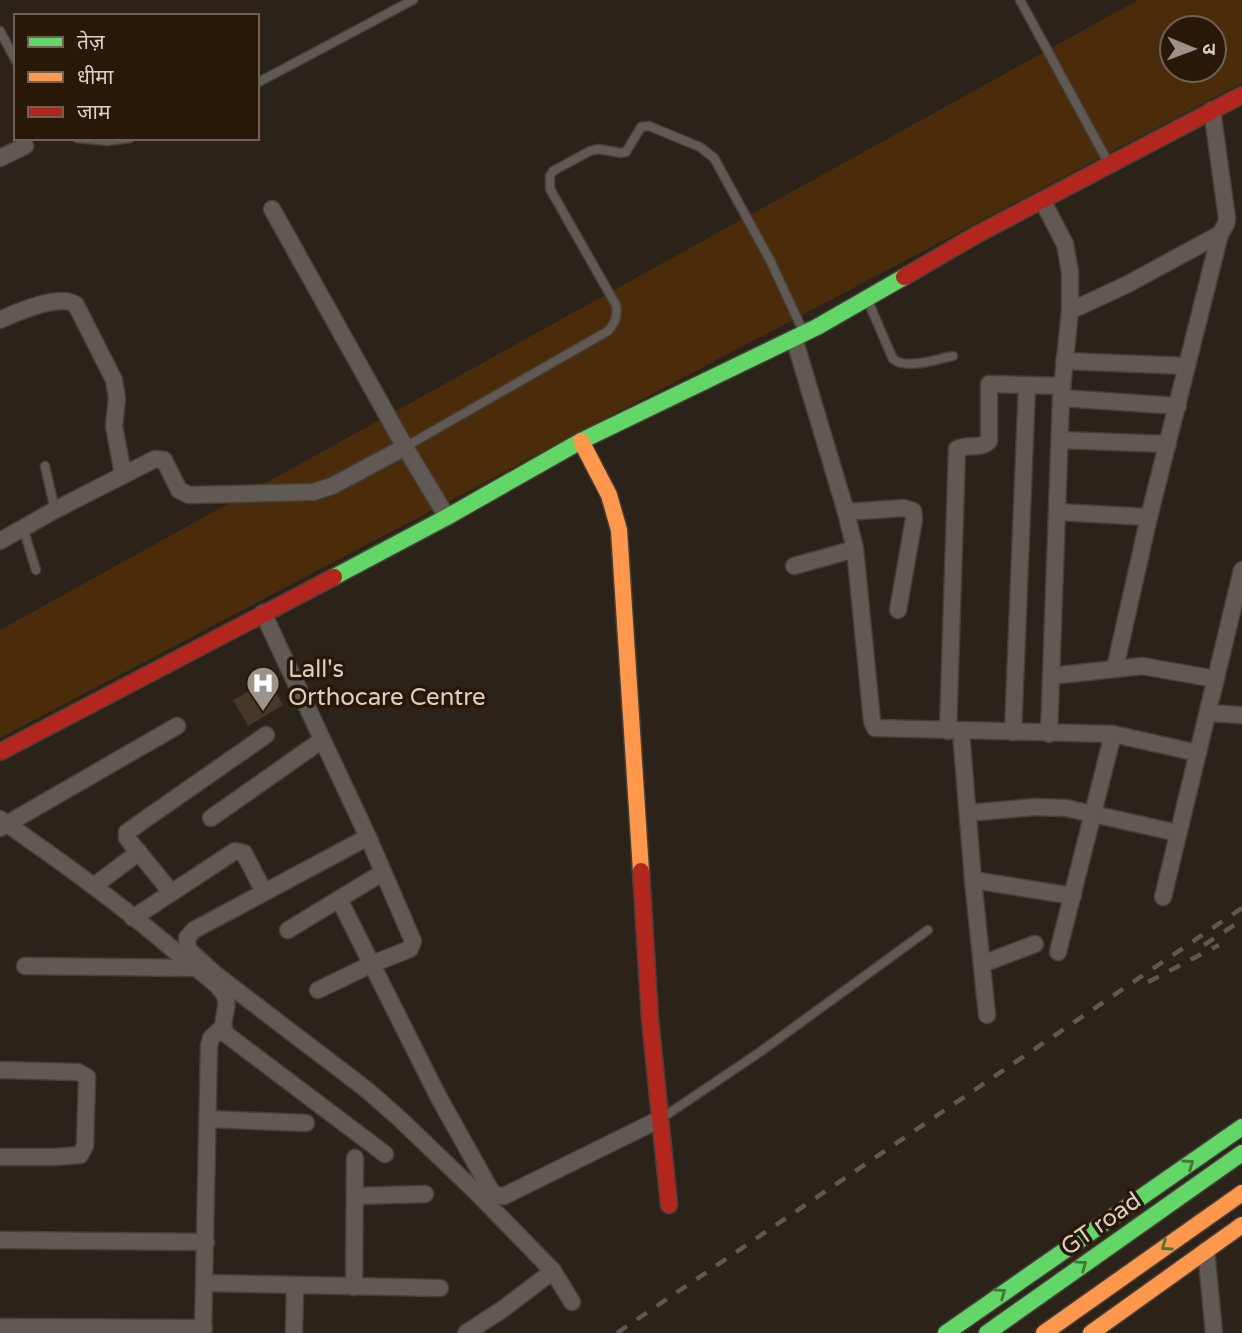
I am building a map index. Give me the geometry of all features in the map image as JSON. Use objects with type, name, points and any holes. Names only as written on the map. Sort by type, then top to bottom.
[{"type":"main road","points":[[0,752],[447,517],[581,441],[799,336],[1042,200],[1242,95]]},
{"type":"main road","points":[[581,441],[609,495],[619,530],[650,1018],[669,1205]]},
{"type":"main road","points":[[946,1333],[1242,1127]]},
{"type":"main road","name":"GT road","points":[[987,1333],[1242,1153]]},
{"type":"main road","points":[[1044,1333],[1242,1193]]},
{"type":"main road","points":[[1101,1330],[1242,1225]]},
{"type":"street","points":[[1115,668],[1149,517],[1220,234],[1226,224],[1212,110]]},
{"type":"street","points":[[0,158],[25,146]]},
{"type":"street","points":[[1042,200],[1068,254],[1070,272],[1070,311],[1061,392],[1049,734]]},
{"type":"street","points":[[272,209],[447,517]]},
{"type":"street","points":[[1070,311],[1128,284],[1220,234]]},
{"type":"street","points":[[0,320],[57,301],[74,302],[114,380],[117,398],[114,426],[123,474]]},
{"type":"street","points":[[799,336],[855,548],[872,721],[875,728],[1113,734],[1198,753]]},
{"type":"street","points":[[1064,360],[1187,366]]},
{"type":"street","points":[[987,1015],[969,813],[955,731],[957,449],[962,446],[983,446],[989,441],[989,384],[1027,385],[1061,392],[1178,405]]},
{"type":"street","points":[[1013,732],[1027,385]]},
{"type":"street","points":[[1060,440],[1168,444]]},
{"type":"street","points":[[0,541],[149,461],[160,459],[167,463],[179,490],[189,495],[313,492],[332,486],[405,447]]},
{"type":"street","points":[[846,512],[910,508],[913,511],[914,519],[898,610]]},
{"type":"street","points":[[1058,512],[1149,517]]},
{"type":"street","points":[[794,566],[855,548]]},
{"type":"street","points":[[1163,897],[1242,570]]},
{"type":"street","points":[[263,613],[368,837],[413,941],[410,949],[318,990]]},
{"type":"street","points":[[1051,676],[1142,666],[1216,679]]},
{"type":"street","points":[[1208,713],[1242,715]]},
{"type":"street","points":[[177,726],[2,824],[94,886],[221,990],[226,998],[224,1031],[385,1154]]},
{"type":"street","points":[[1058,952],[1113,734]]},
{"type":"street","points":[[170,892],[127,838],[130,829],[266,735]]},
{"type":"street","points":[[211,818],[322,740]]},
{"type":"street","points":[[969,813],[1050,806],[1094,813],[1178,833]]},
{"type":"street","points":[[368,837],[194,930],[187,938],[188,949],[215,974],[367,1090],[401,1120],[478,1194],[553,1272],[572,1302]]},
{"type":"street","points":[[133,918],[170,892],[239,851],[244,853],[264,892]]},
{"type":"street","points":[[94,886],[139,852]]},
{"type":"street","points":[[288,930],[382,873]]},
{"type":"street","points":[[973,880],[1073,896]]},
{"type":"street","points":[[338,900],[438,1096],[495,1195],[504,1196],[660,1119]]},
{"type":"street","points":[[982,964],[1035,944]]},
{"type":"street","points":[[25,966],[195,968]]},
{"type":"street","points":[[0,1327],[204,1330],[209,1041],[223,1027]]},
{"type":"street","points":[[0,1070],[78,1072],[87,1077],[85,1146],[80,1154],[0,1157]]},
{"type":"street","points":[[208,1119],[306,1123]]},
{"type":"street","points":[[354,1287],[355,1158]]},
{"type":"street","points":[[356,1196],[425,1194]]},
{"type":"street","points":[[0,1240],[206,1242]]},
{"type":"street","points":[[1206,1250],[1214,1333]]},
{"type":"street","points":[[466,1333],[553,1272]]},
{"type":"street","points":[[205,1283],[440,1288]]},
{"type":"street","points":[[294,1333],[295,1286]]},
{"type":"lane","points":[[259,82],[412,0]]},
{"type":"lane","points":[[1020,0],[1110,164]]},
{"type":"lane","points":[[0,31],[14,57]]},
{"type":"lane","points":[[405,447],[608,331],[613,325],[617,312],[615,306],[550,189],[550,176],[557,168],[594,150],[626,152],[641,127],[649,126],[700,147],[713,158],[770,260],[799,336]]},
{"type":"lane","points":[[97,140],[115,140]]},
{"type":"lane","points":[[867,298],[897,363],[907,364],[953,356]]},
{"type":"lane","points":[[45,466],[54,510]]},
{"type":"lane","points":[[23,528],[36,570]]},
{"type":"lane","points":[[660,1119],[761,1052],[928,930]]},
{"type":"shaded area","points":[[1138,0],[1242,0],[1242,83],[0,738],[0,630]]},
{"type":"building","points":[[269,680],[283,705],[248,726],[233,700]]},
{"type":"railway","points":[[617,1333],[1242,908]]},
{"type":"railway","points":[[1204,945],[1242,920]]},
{"type":"railway","points":[[1148,982],[1219,945]]},
{"type":"traffic: fast","points":[[334,577],[581,441],[817,327],[904,277]]},
{"type":"traffic: fast","points":[[946,1333],[1242,1127]]},
{"type":"traffic: fast","points":[[987,1333],[1242,1153]]},
{"type":"traffic: slow","points":[[581,441],[609,495],[619,530],[641,871]]},
{"type":"traffic: slow","points":[[1044,1333],[1242,1193]]},
{"type":"traffic: slow","points":[[1091,1333],[1242,1225]]},
{"type":"traffic: jam","points":[[904,277],[976,235],[1242,95]]},
{"type":"traffic: jam","points":[[0,752],[334,577]]},
{"type":"traffic: jam","points":[[641,871],[650,1019],[669,1205]]},
{"type":"place","name":"Lall's Orthocare Centre","points":[[263,713]]}]
